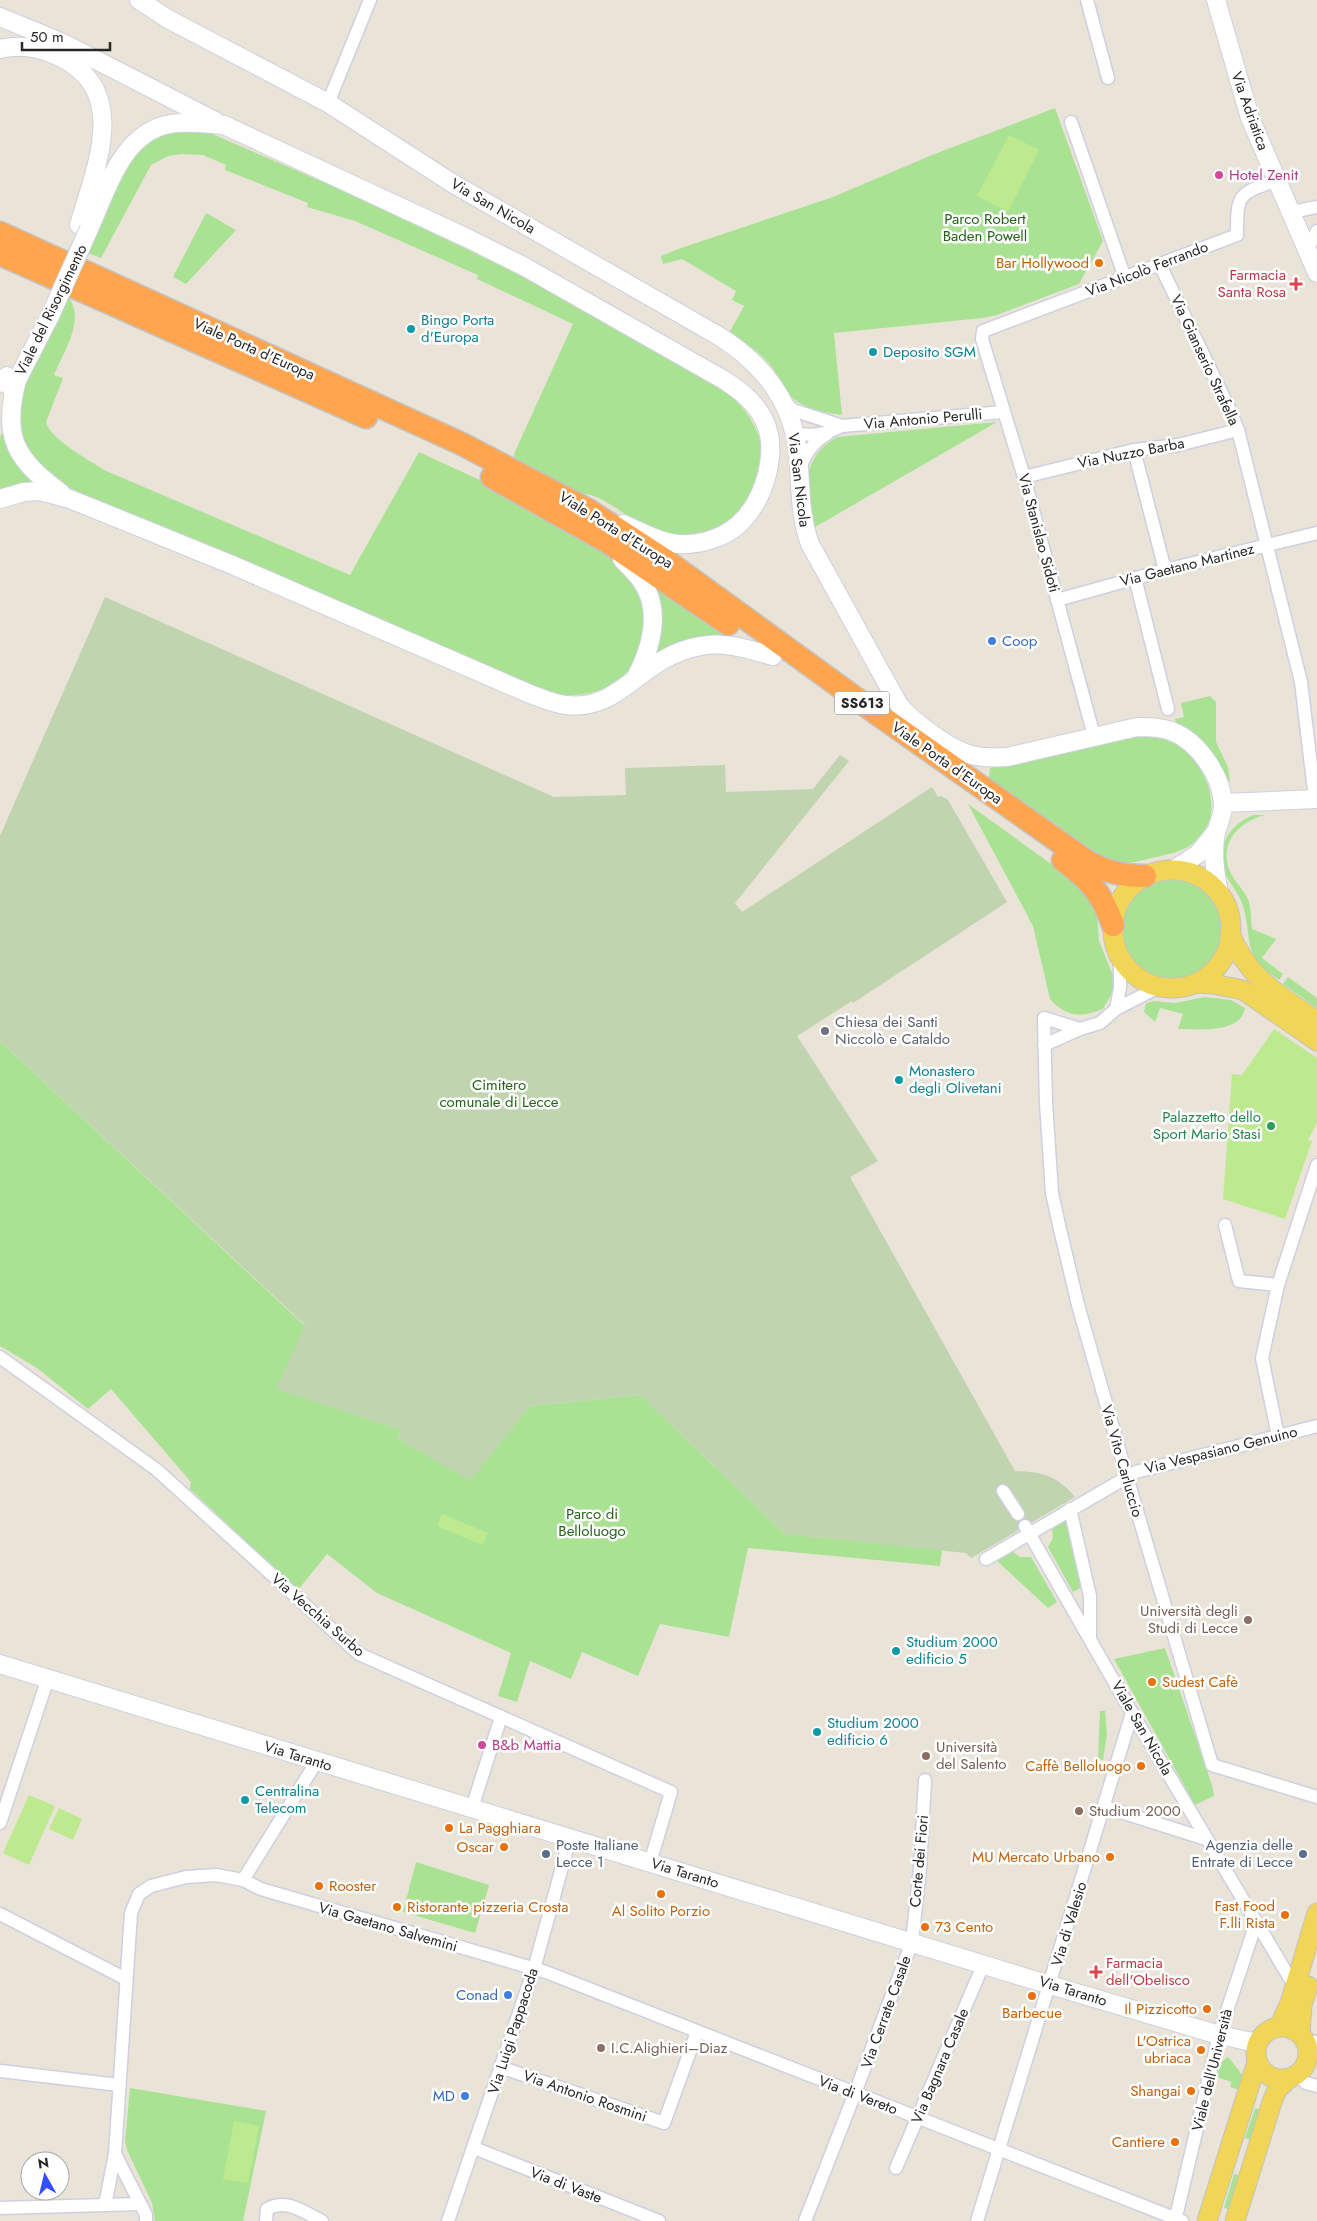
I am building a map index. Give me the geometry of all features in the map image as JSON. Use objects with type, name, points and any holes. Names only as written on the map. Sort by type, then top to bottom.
[{"type":"highway","points":[[0,233],[40,262]]},
{"type":"highway","points":[[0,254],[40,262]]},
{"type":"highway","name":"Viale Porta d'Europa","points":[[40,262],[453,440],[588,510],[668,562],[876,713],[1088,862],[1106,871],[1124,876],[1145,876]]},
{"type":"highway","name":"Viale Porta d'Europa","points":[[40,262],[455,457],[558,512],[606,541],[870,722],[1080,873],[1094,887],[1102,899],[1113,924]]},
{"type":"main road","name":"Via San Nicola","points":[[139,0],[168,19],[328,103],[452,183],[736,346],[762,370],[783,400],[794,433],[799,469],[802,516],[810,544],[900,705],[909,717],[964,752],[978,756],[1007,757],[1137,727],[1156,727],[1172,731],[1200,752],[1212,770],[1220,787],[1224,803]]},
{"type":"main road","name":"Via Adriatica","points":[[1216,0],[1250,118],[1317,273]]},
{"type":"main road","points":[[0,17],[55,39],[224,126],[467,238],[525,267],[724,380],[753,403],[765,421],[770,445],[769,466],[764,485],[755,504],[743,521],[725,533],[706,542],[687,544],[666,543],[588,510]]},
{"type":"main road","points":[[0,49],[13,46],[30,47],[51,53],[66,60],[82,72],[94,89],[101,108],[104,127],[101,150],[84,227]]},
{"type":"main road","points":[[80,53],[103,84],[112,107],[114,130],[109,155],[84,227]]},
{"type":"main road","points":[[84,227],[120,161],[132,144],[149,132],[170,124],[196,123],[224,126]]},
{"type":"main road","points":[[0,225],[30,241],[40,262]]},
{"type":"main road","name":"Viale del Risorgimento","points":[[0,396],[45,314],[84,227]]},
{"type":"main road","points":[[0,258],[40,262]]},
{"type":"main road","points":[[8,380],[15,445],[31,469],[70,499]]},
{"type":"main road","name":"Viale del Risorgimento","points":[[0,418],[8,380]]},
{"type":"main road","points":[[0,500],[24,492],[40,491],[70,499],[230,564],[548,700],[566,705],[588,705],[616,693],[672,655],[703,645],[725,646],[773,656]]},
{"type":"main road","points":[[606,541],[643,582],[650,602],[653,619],[651,637],[646,658],[636,678]]},
{"type":"main road","points":[[1219,893],[1213,859],[1216,831],[1224,803],[1316,799]]},
{"type":"main road","points":[[1173,870],[1198,854],[1216,831]]},
{"type":"main road","name":"Viale Porta d'Europa","points":[[1173,870],[1189,872],[1204,880],[1219,893],[1229,915],[1230,934],[1226,951],[1214,970],[1195,982],[1181,987],[1165,987],[1146,982],[1131,971],[1120,957],[1115,944],[1113,924],[1118,904],[1130,887],[1145,876],[1161,871],[1173,870]]},
{"type":"main road","name":"Viale Porta d'Europa","points":[[1230,934],[1238,953],[1258,978],[1317,1021]]},
{"type":"main road","name":"Viale Porta d'Europa","points":[[1195,982],[1244,990],[1317,1041]]},
{"type":"main road","name":"Via Taranto","points":[[0,1664],[1219,2035],[1257,2053]]},
{"type":"main road","points":[[1207,2221],[1257,2053],[1264,2034],[1279,2026],[1286,2015],[1317,1913]]},
{"type":"main road","points":[[1235,2221],[1277,2090],[1302,2070],[1308,2060],[1302,2005],[1317,1959]]},
{"type":"main road","points":[[1279,2026],[1288,2027],[1307,2039]]},
{"type":"main road","points":[[1257,2053],[1263,2071],[1270,2076],[1281,2079],[1293,2076]]},
{"type":"street","points":[[328,103],[370,0]]},
{"type":"street","points":[[1087,0],[1108,78]]},
{"type":"street","points":[[1071,122],[1125,278]]},
{"type":"street","name":"Via Nicolò Ferrando","points":[[983,332],[1237,235],[1237,207],[1240,199],[1252,190],[1278,180]]},
{"type":"street","points":[[1292,212],[1317,207]]},
{"type":"street","points":[[1307,250],[1317,231]]},
{"type":"street","name":"Via Gianserio Strafella","points":[[1160,264],[1238,430],[1301,682],[1316,799]]},
{"type":"street","name":"Via Stanislao Sidoti","points":[[983,332],[982,339],[1024,477],[1094,736]]},
{"type":"street","name":"Via Antonio Perulli","points":[[783,400],[793,410],[842,426],[1003,412]]},
{"type":"street","points":[[794,433],[809,423],[819,420]]},
{"type":"street","name":"Via Antonio Perulli","points":[[799,469],[808,450],[818,440],[842,426]]},
{"type":"street","name":"Via Nuzzo Barba","points":[[1024,477],[1134,450],[1178,445],[1238,430]]},
{"type":"street","name":"Via Antonio Perulli","points":[[794,433],[805,436],[828,434]]},
{"type":"street","points":[[1134,450],[1165,570]]},
{"type":"street","name":"Via Gaetano Martinez","points":[[1058,600],[1165,570],[1317,533]]},
{"type":"street","points":[[1135,578],[1168,709]]},
{"type":"street","points":[[1116,1009],[1120,988],[1120,957]]},
{"type":"street","points":[[1044,1045],[1080,1029],[1100,1023],[1116,1009],[1151,991],[1165,987]]},
{"type":"street","name":"Via Vito Carluccio","points":[[1080,1029],[1044,1018],[1046,1103],[1052,1193],[1078,1305],[1212,1765],[1317,1797]]},
{"type":"street","points":[[1278,1436],[1262,1358],[1278,1285],[1317,1165]]},
{"type":"street","points":[[1225,1225],[1239,1281],[1278,1285]]},
{"type":"street","name":"Via Vecchia Surbo","points":[[0,1357],[157,1470],[358,1654],[671,1792],[650,1863]]},
{"type":"street","name":"Via Vespasiano Genuino","points":[[1127,1477],[1136,1472],[1317,1426]]},
{"type":"street","points":[[986,1559],[1027,1530],[1070,1510],[1127,1477]]},
{"type":"street","points":[[1003,1490],[1018,1514]]},
{"type":"street","name":"Viale San Nicola","points":[[1070,1510],[1090,1596],[1090,1638],[1132,1713],[1295,1987]]},
{"type":"street","points":[[1027,1530],[1090,1638]]},
{"type":"street","points":[[0,1823],[48,1678]]},
{"type":"street","name":"Via di Valesio","points":[[977,2221],[1132,1713]]},
{"type":"street","points":[[472,1808],[501,1717]]},
{"type":"street","points":[[243,1880],[317,1761]]},
{"type":"street","name":"Corte dei Fiori","points":[[912,1942],[920,1868],[925,1780]]},
{"type":"street","points":[[1104,1807],[1206,1838]]},
{"type":"street","name":"Via Luigi Pappacoda","points":[[448,2221],[534,1969],[570,1838]]},
{"type":"street","name":"Via Gaetano Salvemini","points":[[105,2205],[115,2154],[131,1913],[139,1894],[152,1886],[186,1876],[216,1874],[243,1880],[261,1889],[534,1969]]},
{"type":"street","points":[[0,1914],[126,1979]]},
{"type":"street","name":"Viale dell'Università","points":[[1178,2220],[1219,2035],[1256,1923]]},
{"type":"street","name":"Via Cerrate Casale","points":[[805,2221],[912,1942]]},
{"type":"street","name":"Via Bagnara Casale","points":[[896,2168],[984,1963]]},
{"type":"street","name":"Via di Vereto","points":[[534,1969],[1178,2220]]},
{"type":"street","name":"Via Antonio Rosmini","points":[[500,2067],[664,2123],[697,2032]]},
{"type":"street","points":[[0,2071],[119,2085]]},
{"type":"street","points":[[1293,2076],[1317,2086]]},
{"type":"street","name":"Via di Vaste","points":[[474,2148],[659,2221]]},
{"type":"street","points":[[115,2154],[146,2215],[146,2221]]},
{"type":"street","points":[[1,2209],[140,2204]]},
{"type":"street","points":[[266,2221],[267,2209],[276,2204],[287,2204],[322,2221]]},
{"type":"green space","name":"Parco Robert Baden Powell","points":[[1055,108],[1103,241],[1079,284],[997,315],[982,318],[834,333],[842,415],[813,409],[793,399],[765,359],[729,333],[744,306],[732,300],[736,291],[682,259],[663,264],[661,256],[681,248],[833,197],[932,155]]},
{"type":"green space","points":[[182,129],[208,132],[341,190],[513,271],[715,384],[735,399],[750,418],[759,438],[761,451],[760,468],[750,497],[731,519],[719,528],[705,534],[675,537],[653,531],[604,501],[575,491],[515,460],[514,454],[573,324],[477,279],[478,275],[355,221],[307,207],[308,203],[225,170],[226,165],[203,155],[181,154],[168,156],[151,165],[101,258],[83,251],[122,164],[158,135]]},
{"type":"green space","points":[[1009,135],[1039,150],[1008,212],[977,196]]},
{"type":"green space","points":[[206,213],[236,230],[186,284],[173,277]]},
{"type":"green space","points":[[65,293],[72,302],[75,322],[68,344],[54,375],[63,378],[46,422],[49,429],[62,442],[80,455],[104,470],[350,575],[419,452],[533,507],[560,528],[602,552],[628,572],[636,580],[640,588],[645,610],[642,645],[634,663],[626,673],[608,687],[586,694],[551,694],[85,496],[44,474],[22,445],[17,429],[19,395]]},
{"type":"green space","points":[[997,422],[810,530],[805,469],[809,470],[820,450],[837,437]]},
{"type":"green space","points":[[4,429],[41,485],[0,492],[0,437]]},
{"type":"green space","points":[[651,580],[733,637],[732,639],[651,660]]},
{"type":"green space","name":"Cimitero comunale di Lecce","points":[[105,597],[554,797],[626,795],[625,768],[725,765],[726,792],[813,789],[840,755],[849,761],[735,903],[742,912],[932,787],[938,797],[941,796],[948,800],[1007,902],[853,1003],[852,1001],[797,1036],[878,1161],[850,1177],[1015,1471],[1033,1472],[1055,1479],[1075,1497],[971,1558],[966,1553],[785,1534],[640,1395],[530,1406],[470,1481],[397,1438],[402,1430],[276,1389],[305,1325],[0,1041],[0,836]]},
{"type":"green space","points":[[1210,696],[1216,702],[1216,742],[1228,767],[1230,781],[1201,740],[1176,723],[1175,719],[1184,717],[1181,703]]},
{"type":"green space","points":[[1137,736],[1163,739],[1181,748],[1197,764],[1208,785],[1211,796],[1210,819],[1203,833],[1188,847],[1170,854],[1132,862],[1108,861],[989,778],[990,768],[1024,763],[1109,741]]},
{"type":"green space","points":[[968,804],[1083,887],[1097,914],[1099,941],[1114,978],[1113,991],[1103,1009],[1088,1014],[1074,1014],[1062,1009],[1050,999],[1033,926]]},
{"type":"green space","points":[[1254,815],[1265,815],[1240,827],[1230,841],[1227,859],[1233,878],[1245,893],[1249,902],[1252,929],[1276,939],[1262,958],[1283,974],[1279,980],[1267,971],[1254,956],[1249,941],[1243,904],[1222,866],[1223,847],[1231,831],[1245,819]]},
{"type":"green space","points":[[1173,878],[1193,882],[1209,893],[1220,909],[1224,929],[1220,949],[1209,965],[1193,976],[1173,980],[1153,976],[1137,965],[1126,949],[1122,929],[1126,909],[1137,893],[1153,882]]},
{"type":"green space","points":[[1288,977],[1317,998],[1317,1008],[1283,984]]},
{"type":"green space","points":[[1205,997],[1231,1000],[1245,1008],[1242,1016],[1236,1022],[1227,1026],[1207,1029],[1178,1029],[1183,1014],[1160,1008],[1155,1022],[1144,1012],[1146,1003],[1154,1001],[1175,1003]]},
{"type":"green space","name":"Palazzetto dello Sport Mario Stasi","points":[[1274,1029],[1317,1058],[1317,1123],[1308,1140],[1312,1141],[1285,1219],[1223,1199],[1232,1074],[1242,1075]]},
{"type":"green space","name":"Parco di Belloluogo","points":[[0,1041],[305,1326],[277,1389],[402,1430],[397,1438],[470,1480],[530,1406],[640,1395],[785,1534],[942,1550],[940,1566],[748,1548],[729,1637],[660,1624],[638,1676],[582,1652],[571,1679],[530,1661],[517,1702],[498,1696],[511,1653],[377,1593],[327,1554],[298,1590],[190,1489],[191,1482],[111,1389],[88,1409],[37,1368],[0,1346]]},
{"type":"green space","points":[[442,1514],[488,1533],[482,1545],[437,1526]]},
{"type":"green space","points":[[1066,1521],[1082,1587],[1073,1592],[1048,1547],[1053,1538],[1052,1529]]},
{"type":"green space","points":[[1013,1552],[1020,1557],[1031,1557],[1057,1602],[1048,1608],[997,1561]]},
{"type":"green space","points":[[1165,1648],[1212,1785],[1214,1796],[1195,1805],[1114,1659]]},
{"type":"green space","points":[[1100,1711],[1105,1711],[1107,1735],[1103,1760],[1098,1759]]},
{"type":"green space","points":[[29,1795],[55,1806],[29,1865],[3,1853]]},
{"type":"green space","points":[[59,1808],[82,1819],[73,1840],[49,1829]]},
{"type":"green space","points":[[416,1862],[489,1885],[475,1933],[403,1912]]},
{"type":"green space","points":[[1227,2057],[1243,2076],[1240,2090],[1230,2087],[1232,2082],[1214,2076],[1218,2066]]},
{"type":"green space","points":[[130,2088],[266,2111],[243,2221],[155,2221],[152,2203],[127,2150],[125,2141]]},
{"type":"green space","points":[[1255,2108],[1262,2110],[1253,2141],[1245,2138]]},
{"type":"green space","points":[[234,2121],[259,2126],[248,2183],[223,2179]]},
{"type":"green space","points":[[1234,2174],[1242,2176],[1231,2210],[1224,2208]]},
{"type":"place","name":"Hotel Zenit","points":[[1219,175]]},
{"type":"place","name":"Bar Hollywood","points":[[1099,263]]},
{"type":"place","name":"Farmacia Santa Rosa","points":[[1296,284]]},
{"type":"place","name":"Bingo Porta d'Europa","points":[[411,329]]},
{"type":"place","name":"Deposito SGM","points":[[873,352]]},
{"type":"place","name":"Coop","points":[[992,641]]},
{"type":"place","name":"Chiesa dei Santi Niccolò e Cataldo","points":[[825,1031]]},
{"type":"place","name":"Monastero degli Olivetani","points":[[899,1080]]},
{"type":"place","name":"Palazzetto dello Sport Mario Stasi","points":[[1271,1126]]},
{"type":"place","name":"Università degli Studi di Lecce","points":[[1248,1620]]},
{"type":"place","name":"Studium 2000 edificio 5","points":[[896,1651]]},
{"type":"place","name":"Sudest Cafè","points":[[1152,1682]]},
{"type":"place","name":"Studium 2000 edificio 6","points":[[817,1732]]},
{"type":"place","name":"B&b Mattia","points":[[482,1745]]},
{"type":"place","name":"Università del Salento","points":[[926,1756]]},
{"type":"place","name":"Caffè Belloluogo","points":[[1141,1766]]},
{"type":"place","name":"Centralina Telecom","points":[[245,1800]]},
{"type":"place","name":"Studium 2000","points":[[1079,1811]]},
{"type":"place","name":"La Pagghiara","points":[[449,1828]]},
{"type":"place","name":"Oscar","points":[[504,1847]]},
{"type":"place","name":"Poste Italiane Lecce 1","points":[[546,1854]]},
{"type":"place","name":"Agenzia delle Entrate di Lecce","points":[[1303,1854]]},
{"type":"place","name":"MU Mercato Urbano","points":[[1110,1857]]},
{"type":"place","name":"Rooster","points":[[319,1886]]},
{"type":"place","name":"Al Solito Porzio","points":[[661,1894]]},
{"type":"place","name":"Ristorante pizzeria Crosta","points":[[397,1907]]},
{"type":"place","name":"Fast Food F.lli Rista","points":[[1285,1915]]},
{"type":"place","name":"73 Cento","points":[[925,1927]]},
{"type":"place","name":"Farmacia dell'Obelisco","points":[[1096,1972]]},
{"type":"place","name":"Conad","points":[[508,1995]]},
{"type":"place","name":"Barbecue","points":[[1032,1996]]},
{"type":"place","name":"Il Pizzicotto","points":[[1207,2009]]},
{"type":"place","name":"I.C.Alighieri–Diaz","points":[[601,2048]]},
{"type":"place","name":"L'Ostrica ubriaca","points":[[1201,2050]]},
{"type":"place","name":"Shangai","points":[[1191,2091]]},
{"type":"place","name":"MD","points":[[465,2096]]},
{"type":"place","name":"Cantiere","points":[[1175,2142]]}]
